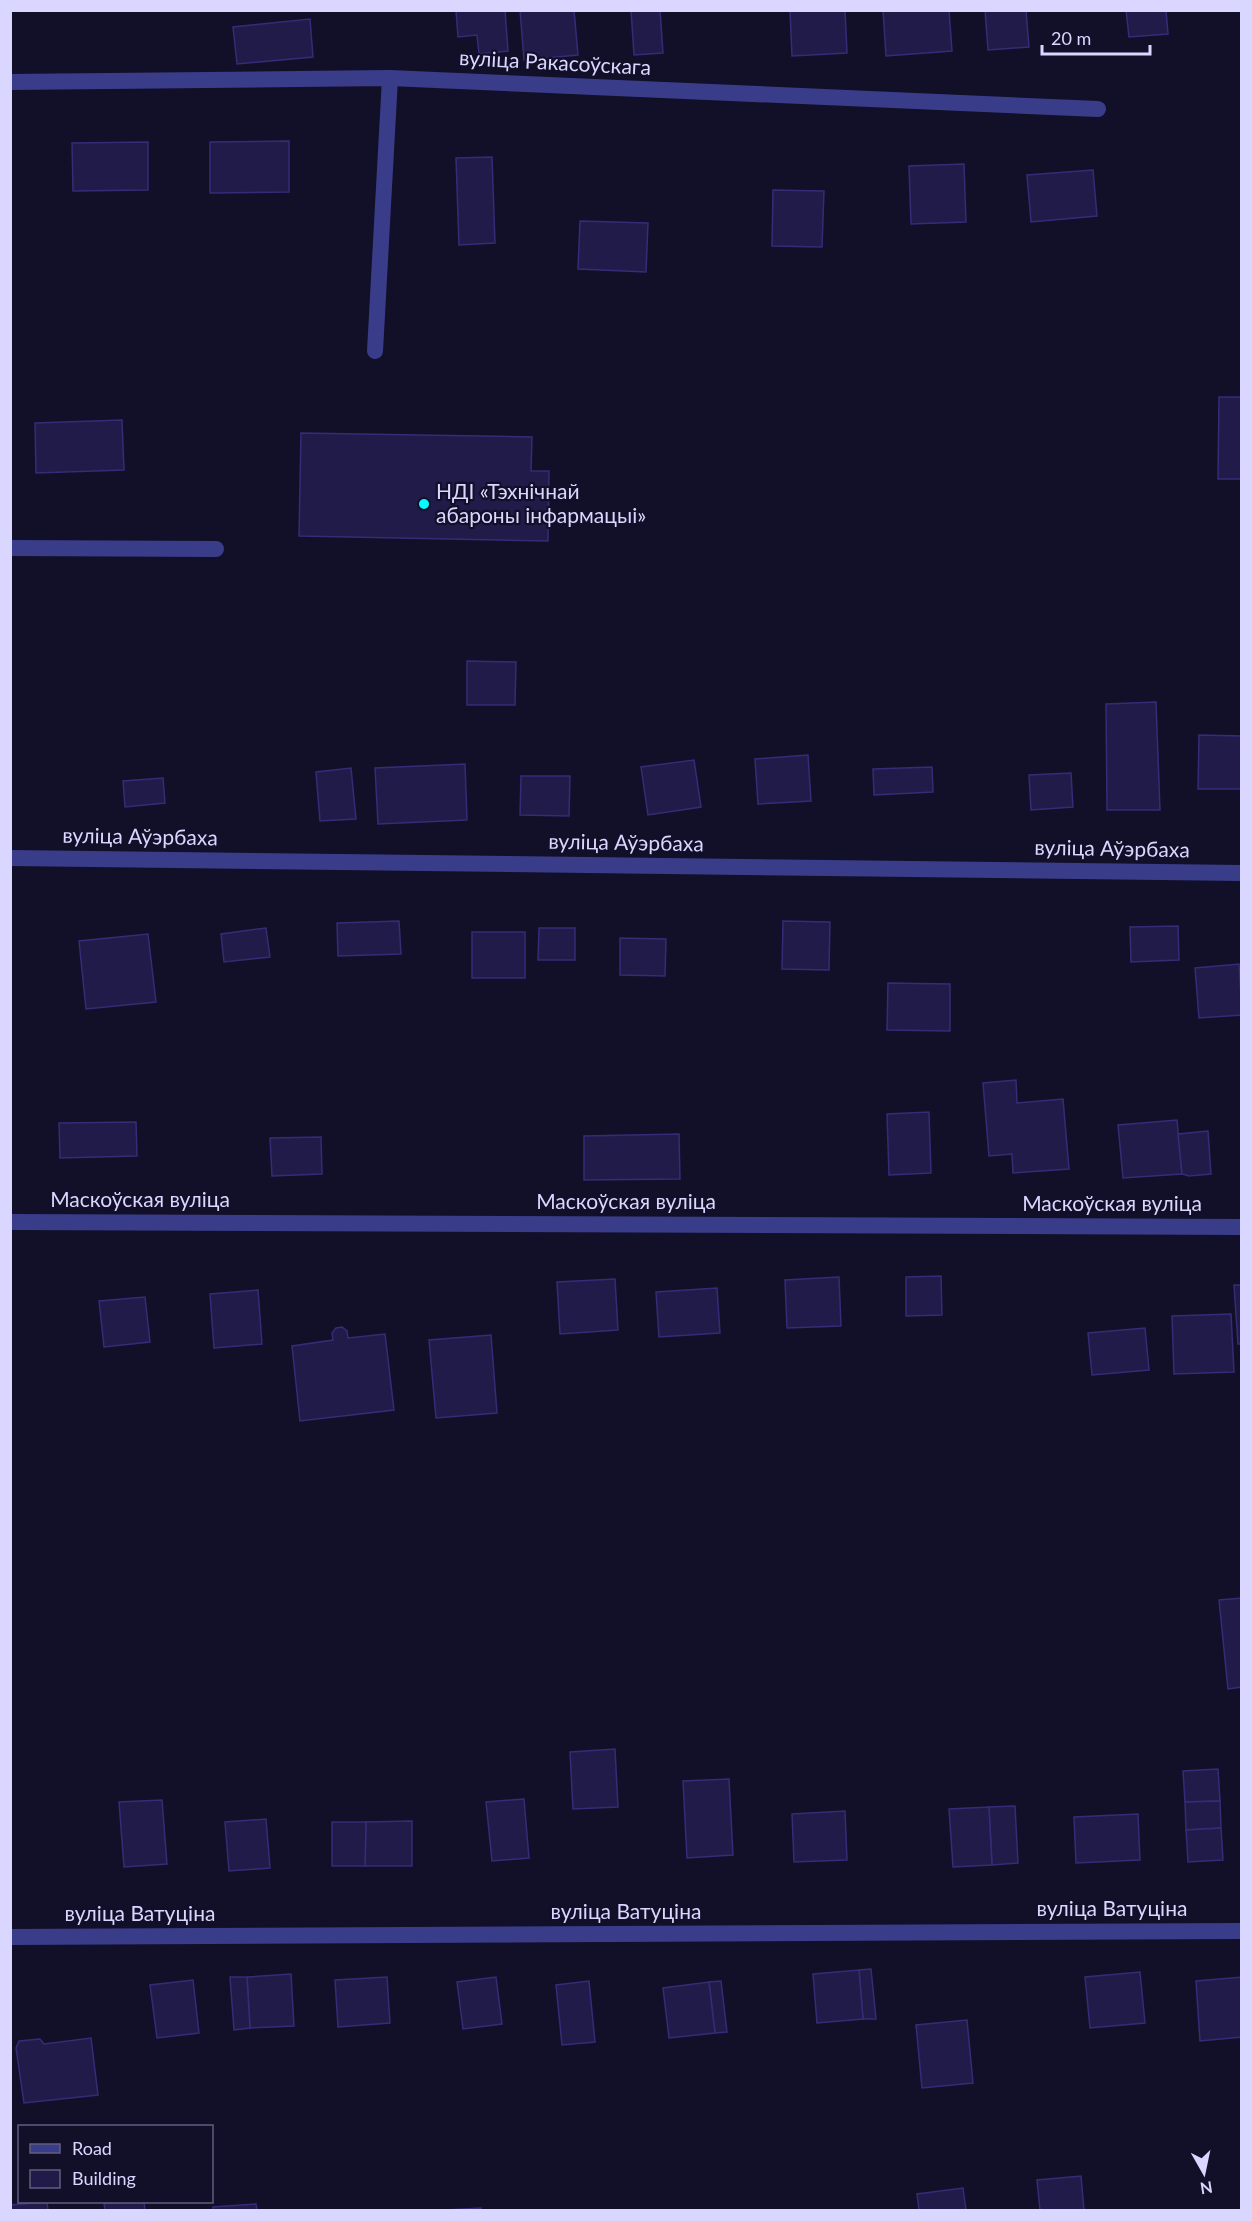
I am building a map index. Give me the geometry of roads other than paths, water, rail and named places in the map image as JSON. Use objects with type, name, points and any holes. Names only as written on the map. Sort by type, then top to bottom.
[{"type":"street","name":"вуліца Ракасоўскага","points":[[10,82],[390,78],[1098,109]]},
{"type":"street","points":[[375,351],[390,78]]},
{"type":"street","points":[[10,548],[216,549]]},
{"type":"street","name":"вуліца Аўэрбаха","points":[[10,858],[1242,873]]},
{"type":"street","name":"Маскоўская вуліца","points":[[10,1222],[1242,1227]]},
{"type":"street","name":"вуліца Ватуціна","points":[[10,1937],[1242,1931]]},
{"type":"place","name":"НДІ «Тэхнічнай абароны інфармацыі»","points":[[424,504]]}]
